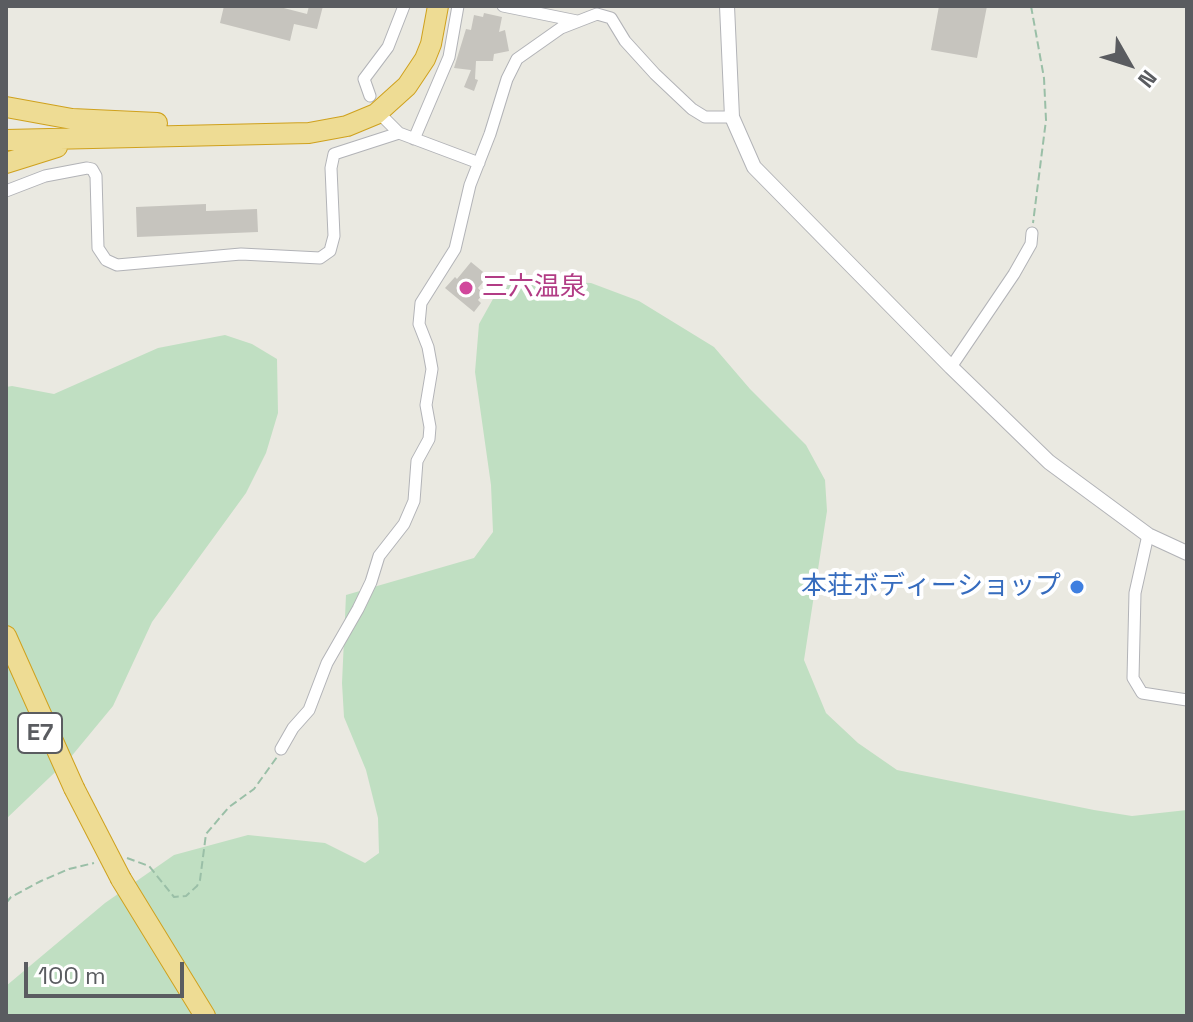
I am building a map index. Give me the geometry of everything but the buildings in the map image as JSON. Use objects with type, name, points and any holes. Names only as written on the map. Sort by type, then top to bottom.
[{"type":"highway","points":[[6,107],[60,117],[133,123],[307,123],[348,116],[382,98],[407,71],[422,37],[425,6]]},
{"type":"highway","points":[[6,140],[309,133],[362,121],[387,107],[417,73],[435,32],[438,6]]},
{"type":"highway","points":[[6,129],[92,128],[133,123]]},
{"type":"highway","points":[[6,163],[47,149],[97,139]]},
{"type":"highway","points":[[6,623],[12,664]]},
{"type":"highway","name":"E7","points":[[6,636],[12,664],[71,790],[148,939],[197,1016]]},
{"type":"highway","name":"E7","points":[[118,881],[205,1016]]},
{"type":"street","points":[[370,96],[364,79],[388,47],[404,6]]},
{"type":"street","points":[[414,139],[449,57],[458,6]]},
{"type":"street","points":[[503,6],[577,21]]},
{"type":"street","points":[[727,6],[732,117],[754,167],[1049,462],[1148,535],[1187,553]]},
{"type":"street","points":[[281,749],[293,728],[309,710],[327,663],[371,582],[379,556],[404,524],[414,501],[417,461],[429,439],[430,427],[426,405],[432,369],[419,324],[421,303],[455,249],[470,185],[517,59],[561,28],[597,14],[611,18],[625,41],[692,109],[705,117],[732,117]]},
{"type":"street","points":[[385,119],[399,133],[479,163]]},
{"type":"street","points":[[6,191],[45,176],[92,169],[96,176],[98,248],[106,260],[117,265],[241,254],[320,258],[330,251],[334,236],[331,168],[334,154],[399,133]]},
{"type":"street","points":[[951,367],[1014,274],[1031,244],[1032,233]]},
{"type":"street","points":[[1148,535],[1135,593],[1133,678],[1142,693],[1187,700]]},
{"type":"path","points":[[1031,6],[1044,78],[1046,120],[1032,233]]},
{"type":"path","points":[[122,857],[149,866],[174,897],[186,896],[200,880],[206,834],[229,807],[254,789],[281,749]]},
{"type":"path","points":[[6,903],[11,897],[41,881],[69,869],[96,863]]},
{"type":"green space","points":[[517,281],[591,283],[639,301],[714,347],[750,389],[806,445],[825,480],[827,511],[804,660],[826,713],[858,743],[897,770],[1132,816],[1187,810],[1187,1016],[6,1016],[6,986],[105,903],[174,855],[248,835],[325,843],[365,863],[379,853],[378,818],[366,770],[344,717],[342,683],[346,595],[474,558],[493,532],[491,485],[475,372],[479,324],[498,290]]},
{"type":"green space","points":[[225,335],[252,344],[277,359],[278,413],[266,453],[246,493],[152,622],[113,706],[70,758],[6,819],[6,387],[54,394],[158,348]]},
{"type":"place","name":"三六温泉","points":[[466,288]]},
{"type":"place","name":"本荘ボディーショップ","points":[[1077,587]]}]
